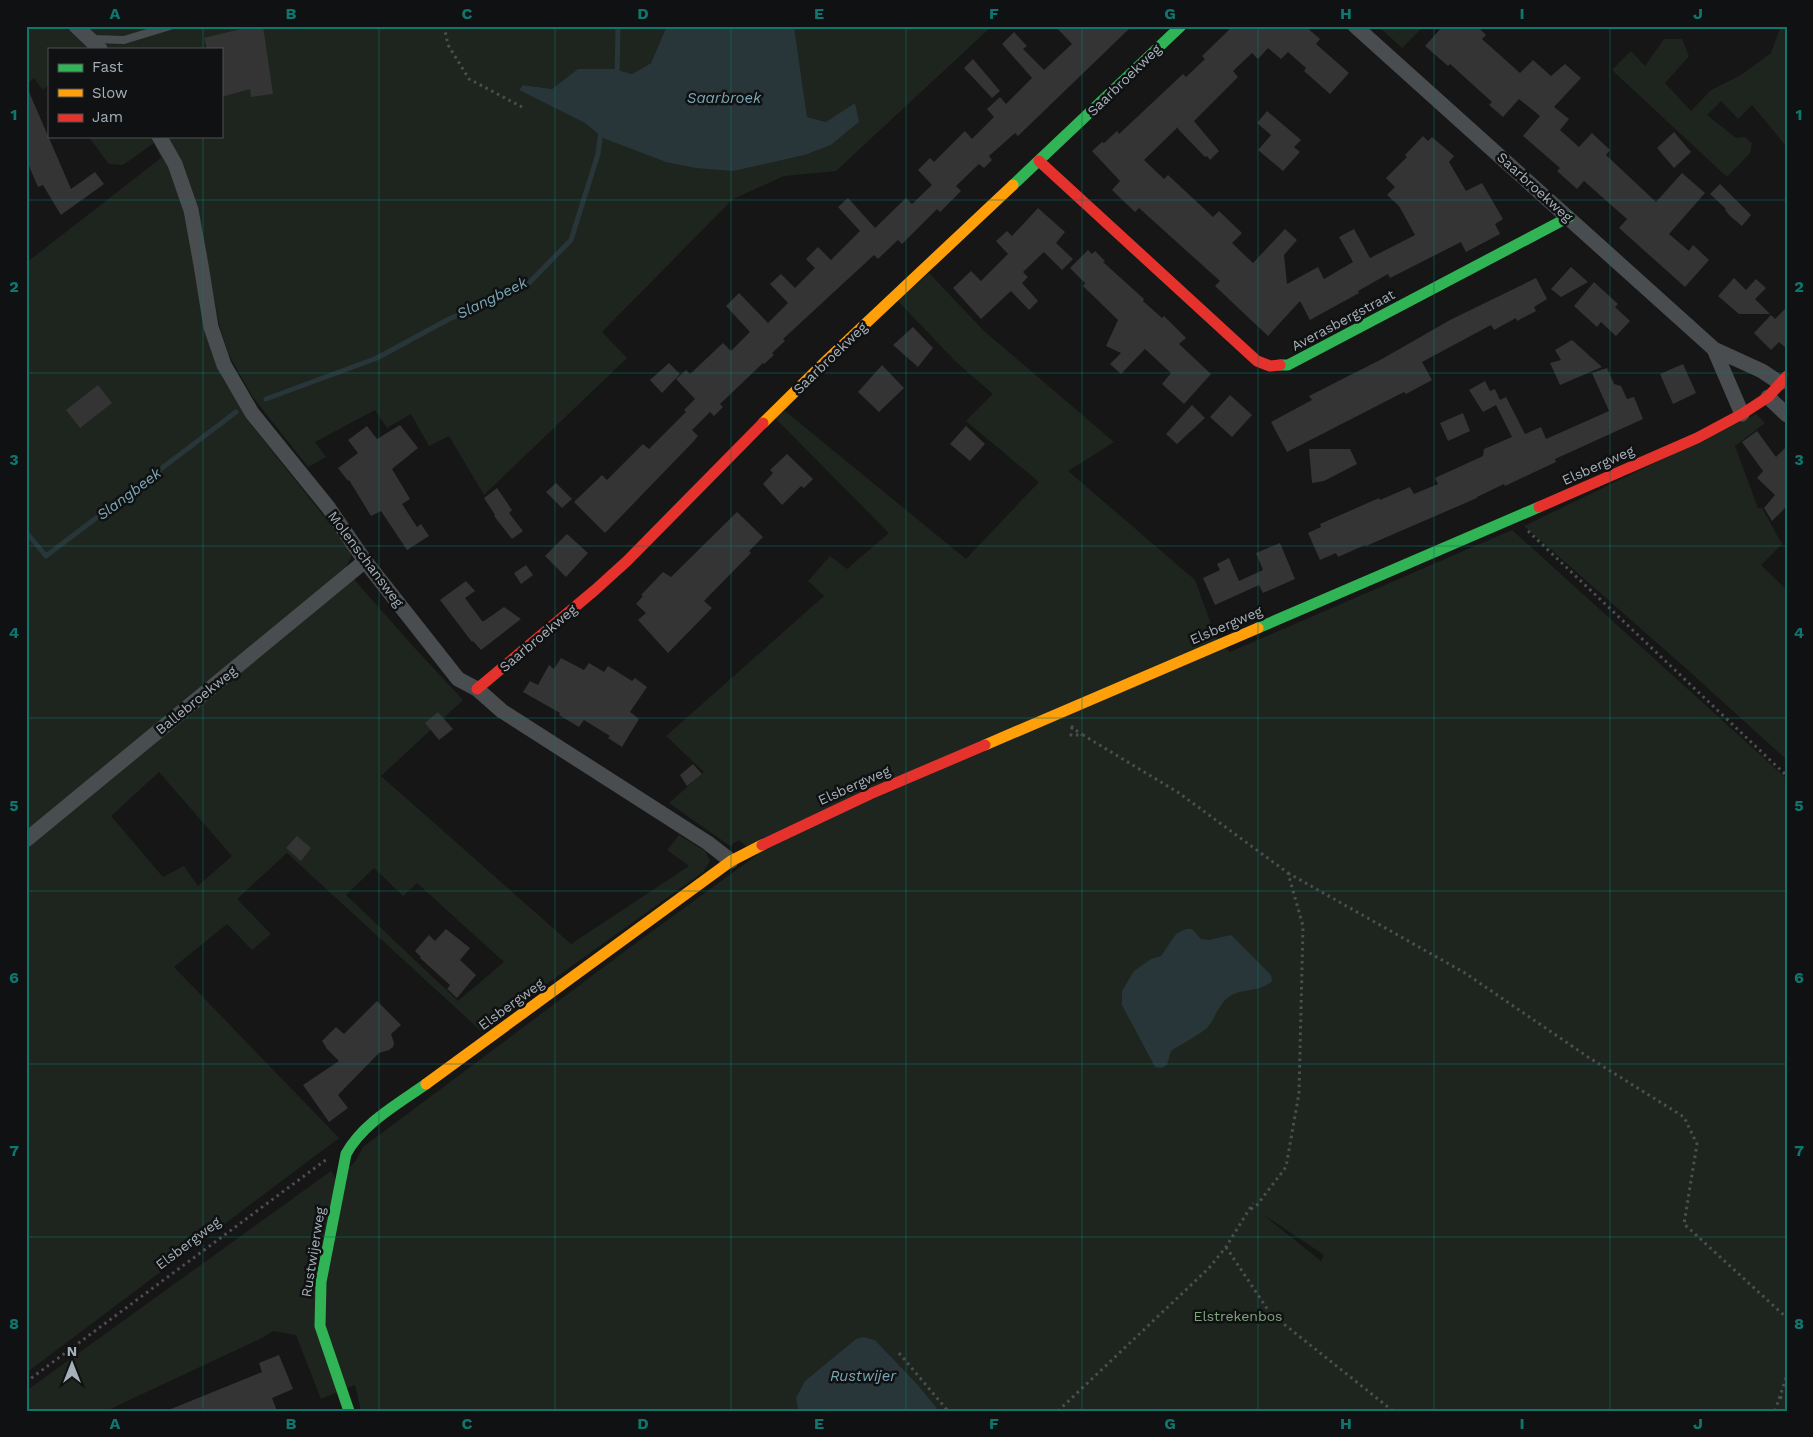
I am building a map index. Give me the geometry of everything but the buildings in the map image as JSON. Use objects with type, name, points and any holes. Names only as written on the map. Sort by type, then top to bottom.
[{"type":"street","points":[[76,26],[95,44]]},
{"type":"street","name":"Saarbroekweg","points":[[478,688],[627,561],[722,463],[821,366],[1181,26]]},
{"type":"street","name":"Saarbroekweg","points":[[1355,26],[1714,349],[1784,379]]},
{"type":"street","name":"Molenschansweg","points":[[159,138],[175,164],[191,210],[211,327],[224,365],[252,413],[328,507],[365,561],[458,679],[478,688],[502,711],[708,842],[731,861]]},
{"type":"street","name":"Averasbergstraat","points":[[1040,161],[1257,361],[1270,366],[1288,366],[1569,217]]},
{"type":"street","name":"Saarbroekweg","points":[[1714,349],[1742,414]]},
{"type":"street","name":"Elsbergweg","points":[[346,1154],[353,1141],[372,1123],[731,861],[798,827],[870,794],[1697,438],[1742,414],[1768,397],[1784,379]]},
{"type":"street","points":[[1768,397],[1787,415]]},
{"type":"street","name":"Ballebroekweg","points":[[26,840],[365,561]]},
{"type":"street","name":"Rustwijerweg","points":[[346,1154],[321,1282],[320,1326],[349,1411]]},
{"type":"lane","points":[[95,44],[124,40],[170,26]]},
{"type":"path","points":[[444,26],[448,45],[469,79],[522,107]]},
{"type":"path","points":[[1516,517],[1531,534],[1787,776]]},
{"type":"path","points":[[1072,727],[1071,735],[1083,735],[1179,793],[1288,873],[1465,973],[1588,1057],[1684,1117],[1697,1144],[1684,1224],[1787,1318]]},
{"type":"path","points":[[1248,1211],[1257,1205],[1286,1167],[1299,1093],[1303,926],[1288,873]]},
{"type":"path","name":"Elsbergweg","points":[[26,1382],[326,1160],[346,1154]]},
{"type":"path","points":[[1058,1411],[1209,1268],[1226,1247],[1254,1204]]},
{"type":"path","points":[[1226,1247],[1270,1313],[1393,1411]]},
{"type":"path","points":[[899,1352],[948,1411]]},
{"type":"path","points":[[1775,1411],[1787,1375]]},
{"type":"path","points":[[1780,1398],[1787,1401]]},
{"type":"green space","points":[[26,26],[60,26],[67,30],[71,26],[669,26],[665,30],[651,63],[632,74],[614,69],[552,89],[523,85],[519,90],[585,123],[603,138],[777,161],[805,155],[831,145],[859,122],[826,122],[807,117],[794,26],[992,26],[836,171],[784,176],[733,199],[602,332],[627,358],[484,495],[449,436],[429,446],[411,414],[387,428],[375,410],[315,442],[326,457],[308,467],[252,396],[229,355],[220,328],[199,224],[187,226],[208,337],[223,379],[253,427],[350,549],[351,557],[345,569],[463,700],[381,776],[571,944],[689,866],[667,850],[679,835],[705,851],[710,861],[703,872],[481,1031],[287,853],[237,899],[271,934],[252,950],[227,924],[174,967],[339,1138],[26,1373],[26,263],[161,158],[154,143],[123,165],[109,164],[90,138],[222,138],[222,48],[48,48],[48,85],[43,90],[34,78],[26,85]],"holes":[[[159,772],[232,856],[198,886],[184,866],[163,877],[111,816]],[[374,868],[403,896],[417,883],[504,962],[458,1001],[346,895]]]},
{"type":"green space","points":[[1378,26],[1424,26],[1402,48]]},
{"type":"green space","points":[[1781,26],[1787,26],[1787,147],[1752,105],[1738,119],[1721,101],[1707,115],[1736,138],[1745,137],[1752,143],[1750,153],[1727,177],[1612,70],[1631,51],[1645,66],[1664,39],[1682,39],[1689,56],[1665,83],[1691,111],[1711,90],[1741,75],[1771,53]]},
{"type":"green space","name":"Elstrekenbos","points":[[929,273],[984,331],[1114,442],[1068,471],[1195,580],[1216,638],[1230,652],[1512,530],[1787,779],[1787,1411],[939,1411],[918,1385],[875,1340],[864,1337],[798,1408],[800,1411],[361,1411],[355,1385],[321,1399],[296,1335],[273,1331],[264,1337],[106,1411],[26,1411],[26,1391],[331,1171],[336,1179],[355,1162],[363,1147],[757,855],[739,840],[730,846],[669,803],[704,772],[666,736],[824,596],[808,581],[830,556],[847,569],[889,533],[775,418],[785,411],[966,559],[1039,482],[966,421],[993,394],[956,362],[898,301]],"holes":[[[1261,1213],[1324,1255],[1321,1261]]]},
{"type":"green space","points":[[1756,414],[1765,423],[1735,446],[1758,508],[1762,508],[1782,544],[1761,565],[1787,590],[1787,760],[1524,526]]},
{"type":"water","name":"Saarbroek","points":[[669,26],[794,26],[807,117],[826,122],[855,103],[859,122],[831,145],[805,155],[733,171],[696,168],[666,162],[603,138],[585,123],[519,90],[523,85],[552,89],[578,69],[614,69],[632,74],[651,63],[665,30]]},
{"type":"water","points":[[1186,929],[1192,929],[1201,939],[1209,940],[1231,935],[1271,975],[1272,981],[1263,987],[1230,996],[1223,1003],[1207,1028],[1171,1051],[1167,1065],[1161,1068],[1155,1067],[1122,1005],[1122,991],[1134,971],[1151,959],[1161,956],[1176,934]]},
{"type":"water","name":"Rustwijer","points":[[864,1337],[875,1340],[918,1385],[939,1411],[800,1411],[796,1398],[805,1381],[856,1339]]},
{"type":"waterway","name":"Slangbeek","points":[[617,76],[618,26]]},
{"type":"waterway","name":"Slangbeek","points":[[266,399],[377,358],[449,319],[527,285],[571,240],[598,154],[601,130]]},
{"type":"waterway","name":"Slangbeek","points":[[26,532],[46,556],[236,412]]},
{"type":"traffic: fast","points":[[1013,185],[1181,26]]},
{"type":"traffic: fast","points":[[1280,365],[1288,365],[1569,217]]},
{"type":"traffic: fast","points":[[1258,628],[1539,507]]},
{"type":"traffic: fast","points":[[349,1411],[320,1326],[321,1282],[346,1154],[353,1143],[371,1124],[426,1084]]},
{"type":"traffic: slow","points":[[763,423],[828,359],[1013,185]]},
{"type":"traffic: slow","points":[[985,745],[1258,628]]},
{"type":"traffic: slow","points":[[426,1084],[731,861],[762,845]]},
{"type":"traffic: jam","points":[[1039,161],[1257,361],[1270,366],[1280,365]]},
{"type":"traffic: jam","points":[[1539,507],[1697,438],[1742,414],[1768,397],[1787,376]]},
{"type":"traffic: jam","points":[[477,689],[627,561],[763,423]]},
{"type":"traffic: jam","points":[[762,845],[870,794],[985,745]]}]
